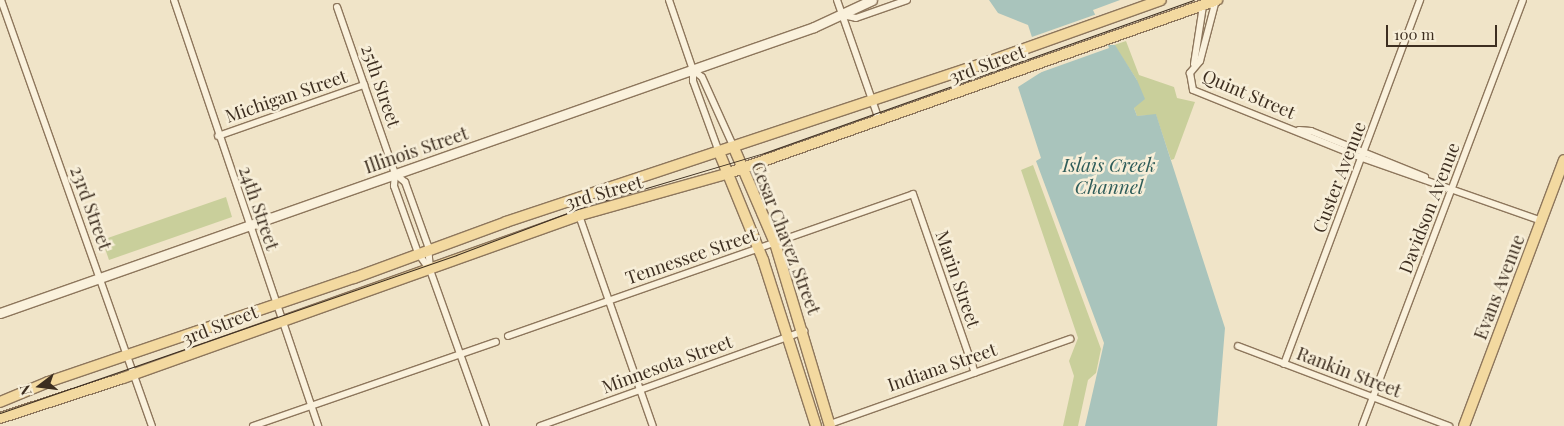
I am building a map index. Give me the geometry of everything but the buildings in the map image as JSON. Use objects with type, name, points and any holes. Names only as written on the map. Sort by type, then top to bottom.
[{"type":"main road","name":"3rd Street","points":[[0,402],[127,354],[277,305],[418,253],[734,148],[1100,23],[1161,0]]},
{"type":"main road","name":"3rd Street","points":[[0,418],[134,374],[281,319],[430,270],[580,215],[729,173],[1203,3],[1217,0]]},
{"type":"main road","name":"Cesar Chavez Street","points":[[734,148],[775,243],[804,331],[828,425]]},
{"type":"main road","name":"Cesar Chavez Street","points":[[719,152],[758,248],[789,336],[816,426]]},
{"type":"main road","name":"Evans Avenue","points":[[1464,426],[1564,160]]},
{"type":"street","name":"23rd Street","points":[[1,0],[152,426]]},
{"type":"street","name":"24th Street","points":[[174,0],[218,136],[318,426]]},
{"type":"street","name":"Cesar Chavez Street","points":[[670,0],[693,70],[693,81],[719,152]]},
{"type":"street","points":[[837,0],[879,120]]},
{"type":"street","name":"Illinois Street","points":[[0,313],[693,70],[842,15],[872,0]]},
{"type":"street","name":"Illinois Street","points":[[842,15],[856,18],[907,0]]},
{"type":"street","points":[[1194,64],[1200,61],[1211,28],[1217,0]]},
{"type":"street","name":"Custer Avenue","points":[[1284,364],[1420,0]]},
{"type":"street","name":"Davidson Avenue","points":[[1362,426],[1523,0]]},
{"type":"street","points":[[1194,64],[1203,3]]},
{"type":"street","name":"25th Street","points":[[337,7],[395,174],[394,186],[418,253],[430,270],[462,354],[486,426]]},
{"type":"street","name":"Quint Street","points":[[1194,64],[1190,73],[1190,85],[1197,92],[1298,130],[1312,131],[1412,169],[1431,180]]},
{"type":"street","name":"Cesar Chavez Street","points":[[693,70],[702,77],[734,148]]},
{"type":"street","name":"Michigan Street","points":[[218,136],[364,85]]},
{"type":"street","name":"Quint Street","points":[[1298,130],[1308,138],[1431,180],[1542,221]]},
{"type":"street","name":"25th Street","points":[[395,174],[405,182],[430,249],[430,270]]},
{"type":"street","name":"Tennessee Street","points":[[508,336],[913,194]]},
{"type":"street","name":"Marin Street","points":[[913,194],[975,373]]},
{"type":"street","points":[[574,201],[654,426]]},
{"type":"street","name":"Minnesota Street","points":[[540,426],[804,331]]},
{"type":"street","name":"Indiana Street","points":[[828,425],[1070,339]]},
{"type":"street","points":[[253,426],[311,404],[496,342]]},
{"type":"street","name":"Rankin Street","points":[[1238,346],[1449,426]]},
{"type":"green space","points":[[1126,41],[1139,75],[1174,87],[1177,98],[1195,102],[1174,159],[1171,160],[1156,115],[1137,116],[1134,108],[1137,80],[1114,45]]},
{"type":"green space","points":[[1033,165],[1101,349],[1096,373],[1088,380],[1078,426],[1063,426],[1074,376],[1069,361],[1078,338],[1021,170]]},
{"type":"green space","points":[[226,197],[232,217],[109,260],[102,240]]},
{"type":"water","name":"Islais Creek Channel","points":[[989,0],[1120,0],[1093,10],[1109,45],[1115,45],[1137,80],[1145,99],[1134,108],[1137,116],[1156,114],[1225,328],[1217,426],[1085,426],[1104,343],[1036,161],[1041,158],[1018,87],[1043,71],[1028,25],[998,13]]},
{"type":"pier","points":[[1097,14],[1109,48],[1039,73],[1029,38]]},
{"type":"tram line","points":[[0,413],[456,255],[586,206],[764,153],[1194,0]]}]
